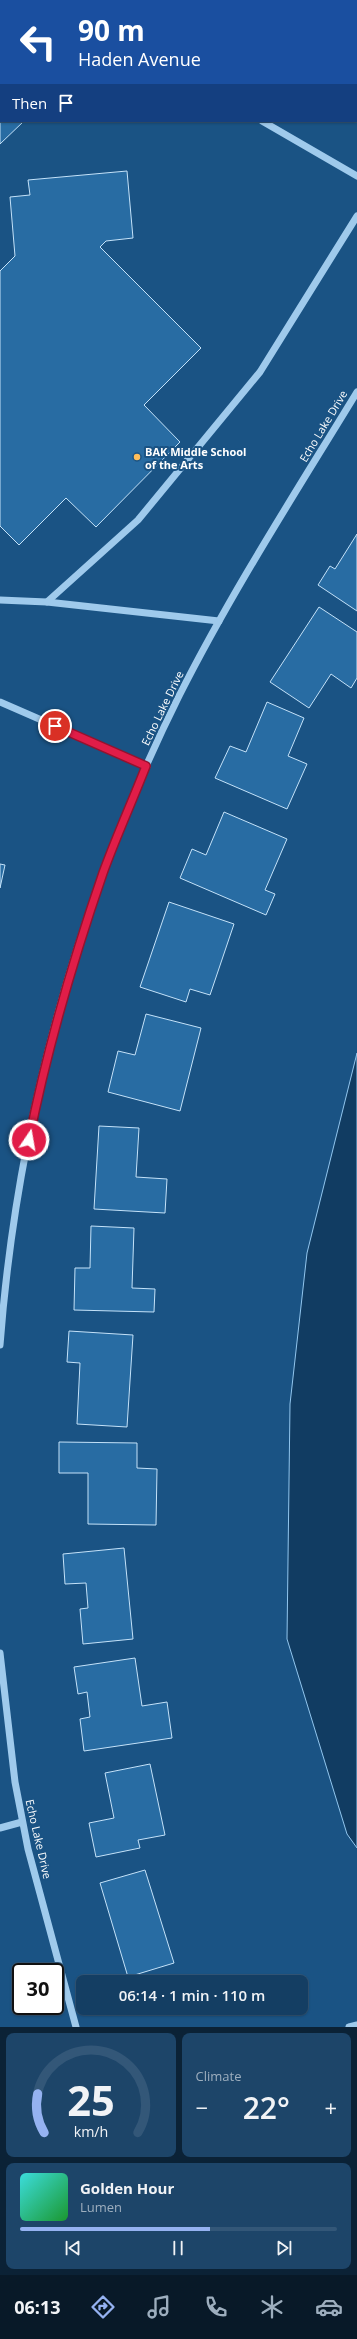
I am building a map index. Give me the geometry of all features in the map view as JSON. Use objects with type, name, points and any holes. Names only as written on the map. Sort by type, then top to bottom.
[{"type":"street","points":[[264,122],[357,176]]},
{"type":"street","points":[[47,602],[138,520],[260,372],[357,216]]},
{"type":"street","name":"Echo Lake Drive","points":[[0,1345],[4,1294],[19,1186],[41,1080],[70,974],[101,878],[146,766],[179,696],[219,621],[357,392]]},
{"type":"street","points":[[0,600],[47,602],[219,621]]},
{"type":"street","points":[[0,702],[146,766]]},
{"type":"street","name":"Echo Lake Drive","points":[[0,1652],[22,1822],[76,2027]]},
{"type":"street","points":[[0,1828],[22,1822]]},
{"type":"street","points":[[349,2027],[357,2025]]},
{"type":"water","points":[[357,1053],[357,1848],[347,1834],[287,1639],[290,1404],[307,1253]]},
{"type":"building","points":[[0,122],[23,122],[0,144]]},
{"type":"building","points":[[127,171],[133,238],[106,241],[100,247],[201,348],[144,405],[180,442],[96,527],[66,498],[19,545],[0,526],[0,271],[15,256],[10,197],[30,195],[28,180]]},
{"type":"building","points":[[357,534],[357,611],[318,585],[330,566],[335,569]]},
{"type":"building","points":[[319,607],[357,632],[357,678],[351,688],[331,674],[309,708],[270,682]]},
{"type":"building","points":[[267,702],[304,718],[288,756],[307,764],[287,809],[215,778],[230,746],[246,752]]},
{"type":"building","points":[[224,812],[287,839],[265,890],[275,894],[266,915],[180,878],[192,849],[206,855]]},
{"type":"building","points":[[0,864],[5,865],[0,888]]},
{"type":"building","points":[[169,902],[234,924],[210,995],[190,989],[186,1002],[140,987]]},
{"type":"building","points":[[146,1014],[201,1028],[180,1111],[108,1092],[118,1051],[135,1055]]},
{"type":"building","points":[[99,1126],[139,1128],[136,1177],[167,1179],[165,1213],[94,1209]]},
{"type":"building","points":[[91,1226],[134,1228],[132,1288],[155,1289],[154,1312],[74,1310],[75,1268],[90,1268]]},
{"type":"building","points":[[69,1331],[133,1335],[127,1427],[77,1424],[80,1363],[67,1362]]},
{"type":"building","points":[[59,1442],[137,1443],[137,1468],[157,1469],[156,1525],[88,1524],[88,1473],[59,1473]]},
{"type":"building","points":[[124,1548],[133,1639],[83,1644],[80,1609],[88,1608],[86,1583],[65,1584],[63,1554]]},
{"type":"building","points":[[135,1658],[142,1706],[167,1702],[172,1738],[84,1751],[80,1719],[90,1717],[87,1692],[78,1694],[74,1667]]},
{"type":"building","points":[[150,1764],[165,1835],[138,1840],[140,1848],[96,1857],[89,1823],[114,1818],[105,1773]]},
{"type":"building","points":[[145,1870],[174,1963],[135,1975],[127,1975],[100,1883]]},
{"type":"place","name":"BAK Middle School of the Arts","points":[[137,457]]},
{"type":"route","points":[[29,1140],[41,1080],[70,974],[104,871],[146,766],[55,726]]}]
